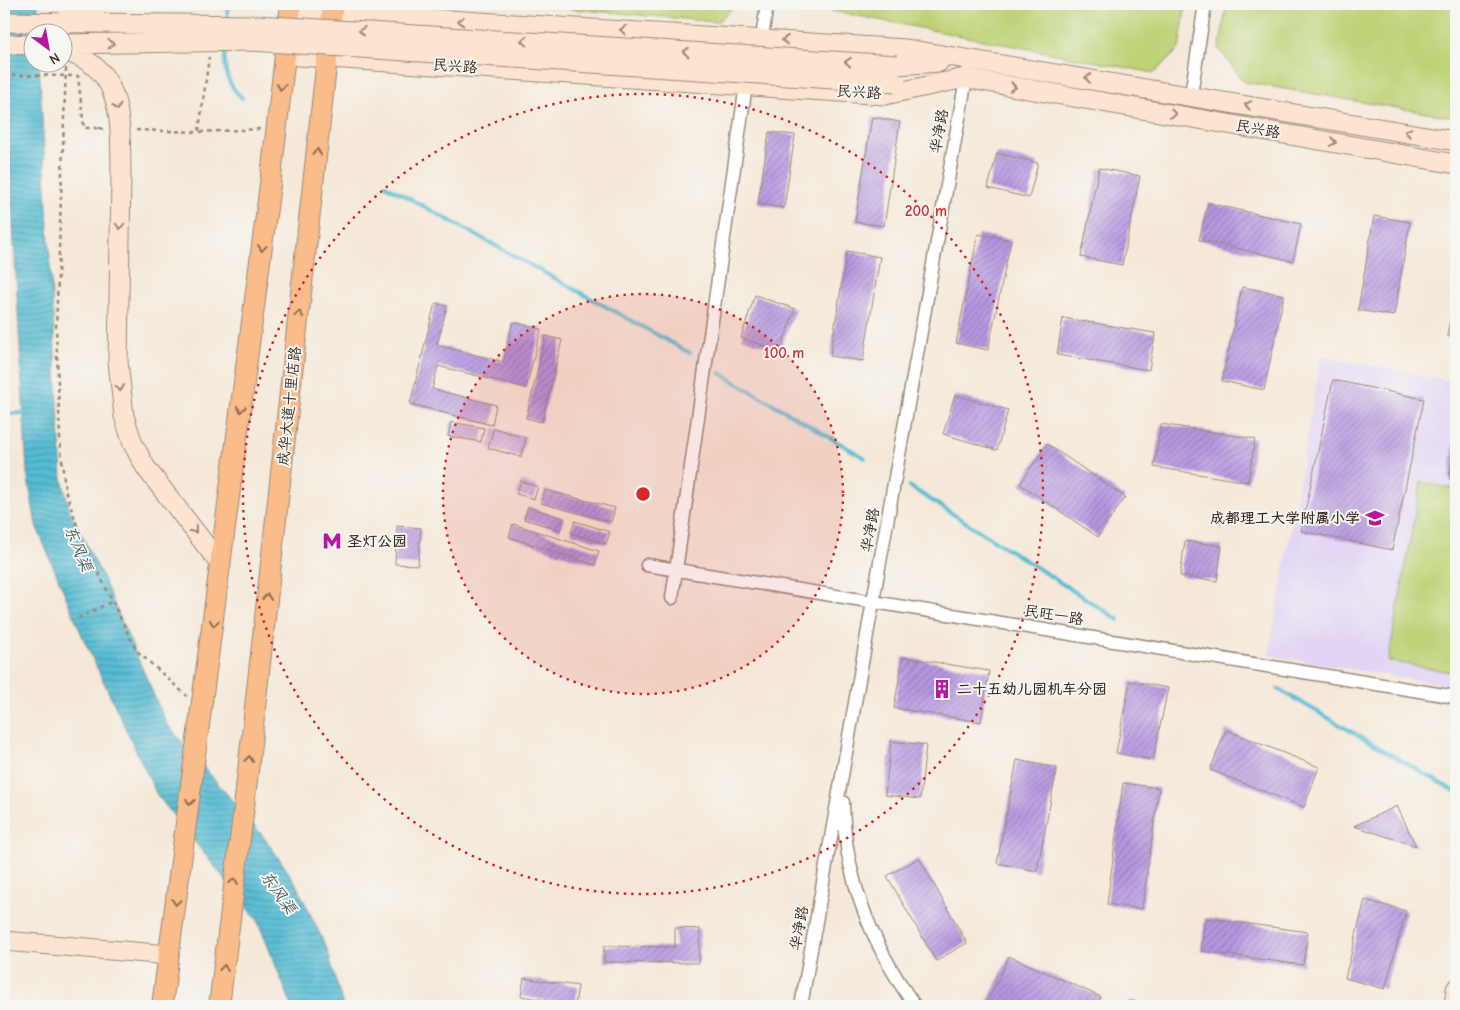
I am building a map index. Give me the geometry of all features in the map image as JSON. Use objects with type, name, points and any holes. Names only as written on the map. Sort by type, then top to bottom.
[{"type":"main road","points":[[40,22],[88,12],[101,4]]},
{"type":"main road","points":[[162,1006],[197,754],[291,7]]},
{"type":"main road","name":"民兴路","points":[[291,7],[906,49],[1191,95],[1456,141]]},
{"type":"main road","name":"成华大道十里店路","points":[[219,1006],[244,807],[332,9]]},
{"type":"main road","name":"民兴路","points":[[4,22],[22,22]]},
{"type":"main road","name":"民兴路","points":[[72,22],[257,25],[896,74]]},
{"type":"main road","name":"民兴路","points":[[72,53],[252,42],[896,74]]},
{"type":"main road","points":[[4,44],[22,45]]},
{"type":"main road","points":[[72,55],[85,59],[98,68],[111,85],[119,109],[121,177],[118,361],[124,416],[133,444],[146,468],[221,566]]},
{"type":"main road","name":"民兴路","points":[[284,55],[885,95],[964,78],[1456,164]]},
{"type":"main road","points":[[896,74],[973,60]]},
{"type":"main road","points":[[896,74],[964,78]]},
{"type":"main road","points":[[4,941],[169,955]]},
{"type":"main road","points":[[1454,1006],[1456,989]]},
{"type":"street","points":[[762,38],[767,4]]},
{"type":"street","points":[[1191,95],[1205,4]]},
{"type":"street","name":"华净路","points":[[801,1006],[874,602],[964,78],[973,60]]},
{"type":"street","points":[[672,598],[746,85]]},
{"type":"street","name":"民旺一路","points":[[647,565],[1456,697]]},
{"type":"street","points":[[843,774],[846,836],[855,891],[869,930],[888,967],[915,1006]]},
{"type":"path","points":[[199,132],[210,53]]},
{"type":"path","points":[[63,72],[56,328],[60,439],[65,490],[81,536],[136,650],[202,709]]},
{"type":"path","points":[[4,75],[78,76],[84,128],[107,129]]},
{"type":"path","points":[[131,130],[199,132],[276,128]]},
{"type":"path","points":[[78,618],[113,601]]},
{"type":"shaded area","name":"成都理工大学附属小学","points":[[1321,356],[1456,382],[1456,687],[1269,655]]},
{"type":"green space","points":[[518,4],[737,4],[717,22]]},
{"type":"green space","points":[[796,4],[1186,4],[1179,49],[1154,73]]},
{"type":"green space","points":[[1227,4],[1456,4],[1456,118],[1244,82],[1219,49]]},
{"type":"green space","points":[[1421,482],[1456,489],[1456,673],[1388,661]]},
{"type":"water","name":"东风渠","points":[[4,4],[38,4],[38,22],[22,22],[22,72],[39,72],[62,478],[70,512],[101,574],[166,723],[267,841],[295,882],[327,949],[343,1006],[292,1006],[257,919],[157,795],[84,640],[36,525],[27,472],[4,63]]},
{"type":"building","points":[[872,117],[900,122],[884,226],[855,222]]},
{"type":"building","points":[[769,132],[795,135],[784,208],[758,204]]},
{"type":"building","points":[[997,153],[1038,163],[1029,198],[988,188]]},
{"type":"building","points":[[1099,168],[1140,176],[1122,265],[1081,257]]},
{"type":"building","points":[[1208,203],[1301,224],[1293,261],[1199,240]]},
{"type":"building","points":[[1374,216],[1410,222],[1394,316],[1358,310]]},
{"type":"building","points":[[978,234],[1011,240],[988,350],[956,343]]},
{"type":"building","points":[[847,251],[880,257],[863,361],[830,356]]},
{"type":"building","points":[[1242,287],[1284,295],[1264,390],[1222,381]]},
{"type":"building","points":[[1456,292],[1456,338],[1447,336]]},
{"type":"building","points":[[755,295],[795,309],[780,351],[741,338]]},
{"type":"building","points":[[435,303],[447,306],[437,345],[503,362],[513,322],[541,329],[526,388],[438,366],[432,389],[496,405],[492,425],[410,404]]},
{"type":"building","points":[[1063,318],[1155,333],[1149,370],[1057,355]]},
{"type":"building","points":[[546,336],[562,340],[542,422],[526,418]]},
{"type":"building","points":[[1333,380],[1424,399],[1392,550],[1301,531]]},
{"type":"building","points":[[955,395],[1008,410],[997,450],[943,434]]},
{"type":"building","points":[[451,422],[484,428],[481,442],[448,436]]},
{"type":"building","points":[[1161,424],[1255,439],[1248,482],[1154,467]]},
{"type":"building","points":[[494,428],[526,438],[521,457],[488,448]]},
{"type":"building","points":[[1456,438],[1456,480],[1449,479]]},
{"type":"building","points":[[1047,444],[1125,497],[1098,537],[1020,484]]},
{"type":"building","points":[[521,481],[538,487],[534,499],[516,494]]},
{"type":"building","points":[[545,490],[615,508],[611,522],[541,503]]},
{"type":"building","points":[[528,507],[564,518],[560,530],[524,519]]},
{"type":"building","points":[[575,521],[610,532],[606,544],[571,533]]},
{"type":"building","points":[[513,524],[599,551],[595,565],[509,537]]},
{"type":"building","points":[[397,526],[421,528],[418,565],[395,564]]},
{"type":"building","points":[[1185,541],[1222,546],[1217,581],[1180,576]]},
{"type":"building","name":"二十五幼儿园机车分园","points":[[903,657],[989,671],[981,722],[894,708]]},
{"type":"building","points":[[1130,681],[1168,688],[1153,760],[1116,753]]},
{"type":"building","points":[[1226,730],[1319,767],[1304,807],[1210,770]]},
{"type":"building","points":[[891,741],[926,745],[920,799],[885,795]]},
{"type":"building","points":[[1017,760],[1057,768],[1037,871],[997,863]]},
{"type":"building","points":[[1123,783],[1159,788],[1142,909],[1107,904]]},
{"type":"building","points":[[1397,806],[1416,846],[1354,826]]},
{"type":"building","points":[[919,858],[967,943],[936,961],[887,876]]},
{"type":"building","points":[[1365,900],[1406,911],[1385,989],[1345,978]]},
{"type":"building","points":[[1205,918],[1308,932],[1303,965],[1201,951]]},
{"type":"building","points":[[675,928],[700,929],[699,963],[604,962],[604,946],[675,947]]},
{"type":"building","points":[[1009,956],[1101,997],[1097,1006],[994,1006],[987,1003]]},
{"type":"building","points":[[524,978],[578,986],[575,1005],[521,996]]},
{"type":"building","points":[[1129,1001],[1165,1005],[1165,1006],[1128,1006]]},
{"type":"waterway","points":[[227,19],[228,4]]},
{"type":"waterway","points":[[225,46],[227,74],[232,86],[242,98]]},
{"type":"waterway","points":[[385,185],[690,353]]},
{"type":"waterway","points":[[720,373],[865,458]]},
{"type":"waterway","points":[[4,414],[27,413]]},
{"type":"waterway","points":[[909,486],[1119,620]]},
{"type":"waterway","points":[[1278,689],[1456,792]]},
{"type":"place","name":"成都理工大学附属小学","points":[[1375,518]]},
{"type":"place","name":"圣灯公园","points":[[332,541]]},
{"type":"place","name":"二十五幼儿园机车分园","points":[[942,689]]}]
